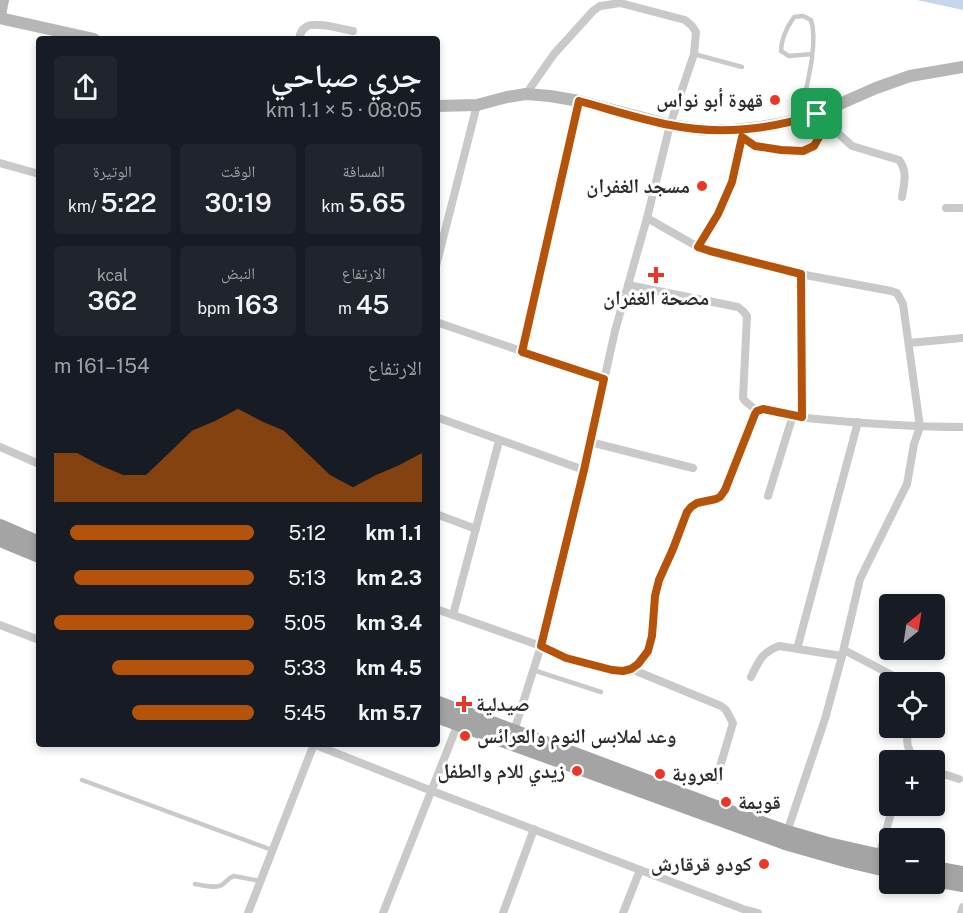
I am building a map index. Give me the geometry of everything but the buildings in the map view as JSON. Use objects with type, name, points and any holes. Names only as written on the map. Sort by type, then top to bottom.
[{"type":"main road","points":[[3,0],[0,16],[82,36]]},
{"type":"main road","points":[[440,106],[477,105],[526,94],[550,96],[579,101],[670,125],[738,133],[799,120],[910,76],[963,67]]},
{"type":"main road","points":[[0,526],[36,542]]},
{"type":"main road","points":[[0,540],[36,555]]},
{"type":"main road","points":[[440,705],[460,718],[785,843],[879,868]]},
{"type":"main road","points":[[440,716],[460,718],[514,731],[787,832],[879,856]]},
{"type":"main road","points":[[945,870],[963,873]]},
{"type":"main road","points":[[945,882],[963,885]]},
{"type":"street","points":[[514,731],[541,646],[604,379],[670,125],[694,54],[696,32],[686,20],[620,3],[600,6],[554,54],[526,94]]},
{"type":"street","points":[[300,36],[308,25],[316,24],[353,31]]},
{"type":"street","points":[[522,352],[579,101]]},
{"type":"street","points":[[440,250],[477,105]]},
{"type":"street","points":[[817,114],[852,146],[899,160],[905,172],[902,197]]},
{"type":"street","points":[[0,163],[36,173]]},
{"type":"street","points":[[946,207],[963,207]]},
{"type":"street","points":[[646,218],[698,247],[801,274],[891,291],[897,293],[903,304],[920,427],[914,444],[907,484],[860,579],[825,718],[787,832]]},
{"type":"street","points":[[768,496],[797,416],[801,274]]},
{"type":"street","points":[[628,285],[738,308],[743,311],[747,316],[743,398],[757,411]]},
{"type":"street","points":[[440,323],[604,379]]},
{"type":"street","points":[[909,343],[963,338]]},
{"type":"street","points":[[440,610],[541,646],[566,658],[612,670],[631,669],[648,651],[652,636],[657,588],[687,512],[697,503],[720,497],[725,490],[757,411],[763,409],[797,416],[920,427],[963,427]]},
{"type":"street","points":[[440,419],[584,470]]},
{"type":"street","points":[[797,649],[858,422]]},
{"type":"street","points":[[453,615],[499,441]]},
{"type":"street","points":[[590,442],[693,468]]},
{"type":"street","points":[[0,447],[36,463]]},
{"type":"street","points":[[440,516],[476,529]]},
{"type":"street","points":[[0,625],[36,639]]},
{"type":"street","points":[[751,677],[761,656],[779,646],[843,653],[884,672]]},
{"type":"street","points":[[631,669],[726,710],[733,723],[716,780]]},
{"type":"street","points":[[383,913],[460,718]]},
{"type":"street","points":[[248,913],[312,747]]},
{"type":"street","points":[[321,747],[743,911],[758,913]]},
{"type":"street","points":[[945,775],[959,780]]},
{"type":"street","points":[[503,913],[534,829]]},
{"type":"street","points":[[623,913],[640,870]]},
{"type":"street","points":[[961,913],[963,907]]},
{"type":"lane","points":[[799,120],[812,54],[813,27],[811,20],[803,16],[794,17],[786,30],[781,51],[789,56],[812,54]]},
{"type":"lane","points":[[694,54],[742,67]]},
{"type":"lane","points":[[738,133],[755,146],[803,151],[814,146],[827,123]]},
{"type":"lane","points":[[698,247],[718,214],[732,182],[738,133]]},
{"type":"lane","points":[[533,670],[601,692]]},
{"type":"lane","points":[[82,780],[272,850]]},
{"type":"lane","points":[[195,884],[217,887],[234,876],[260,881]]},
{"type":"water","points":[[917,0],[963,0],[963,10]]},
{"type":"place","name":"قهوة أبو نواس","points":[[775,100]]},
{"type":"place","name":"مسجد الغفران","points":[[702,186]]},
{"type":"place","name":"مصحة الغفران","points":[[656,275]]},
{"type":"place","name":"صيدلية","points":[[464,704]]},
{"type":"place","name":"وعد لملابس النوم والعرائس","points":[[465,736]]},
{"type":"place","name":"زيدي للام والطفل","points":[[577,771]]},
{"type":"place","name":"العروبة","points":[[660,774]]},
{"type":"place","name":"قويمة","points":[[726,802]]},
{"type":"place","name":"كودو قرقارش","points":[[764,864]]},
{"type":"route","points":[[579,101],[670,125],[704,130],[761,128],[817,114],[827,123],[814,146],[803,151],[755,146],[742,137],[732,182],[718,214],[698,247],[801,274],[802,417],[763,409],[757,411],[725,490],[720,497],[697,503],[687,512],[659,580],[655,596],[652,636],[648,651],[638,664],[623,671],[612,670],[566,658],[541,646],[604,379],[522,352],[579,101]]}]
